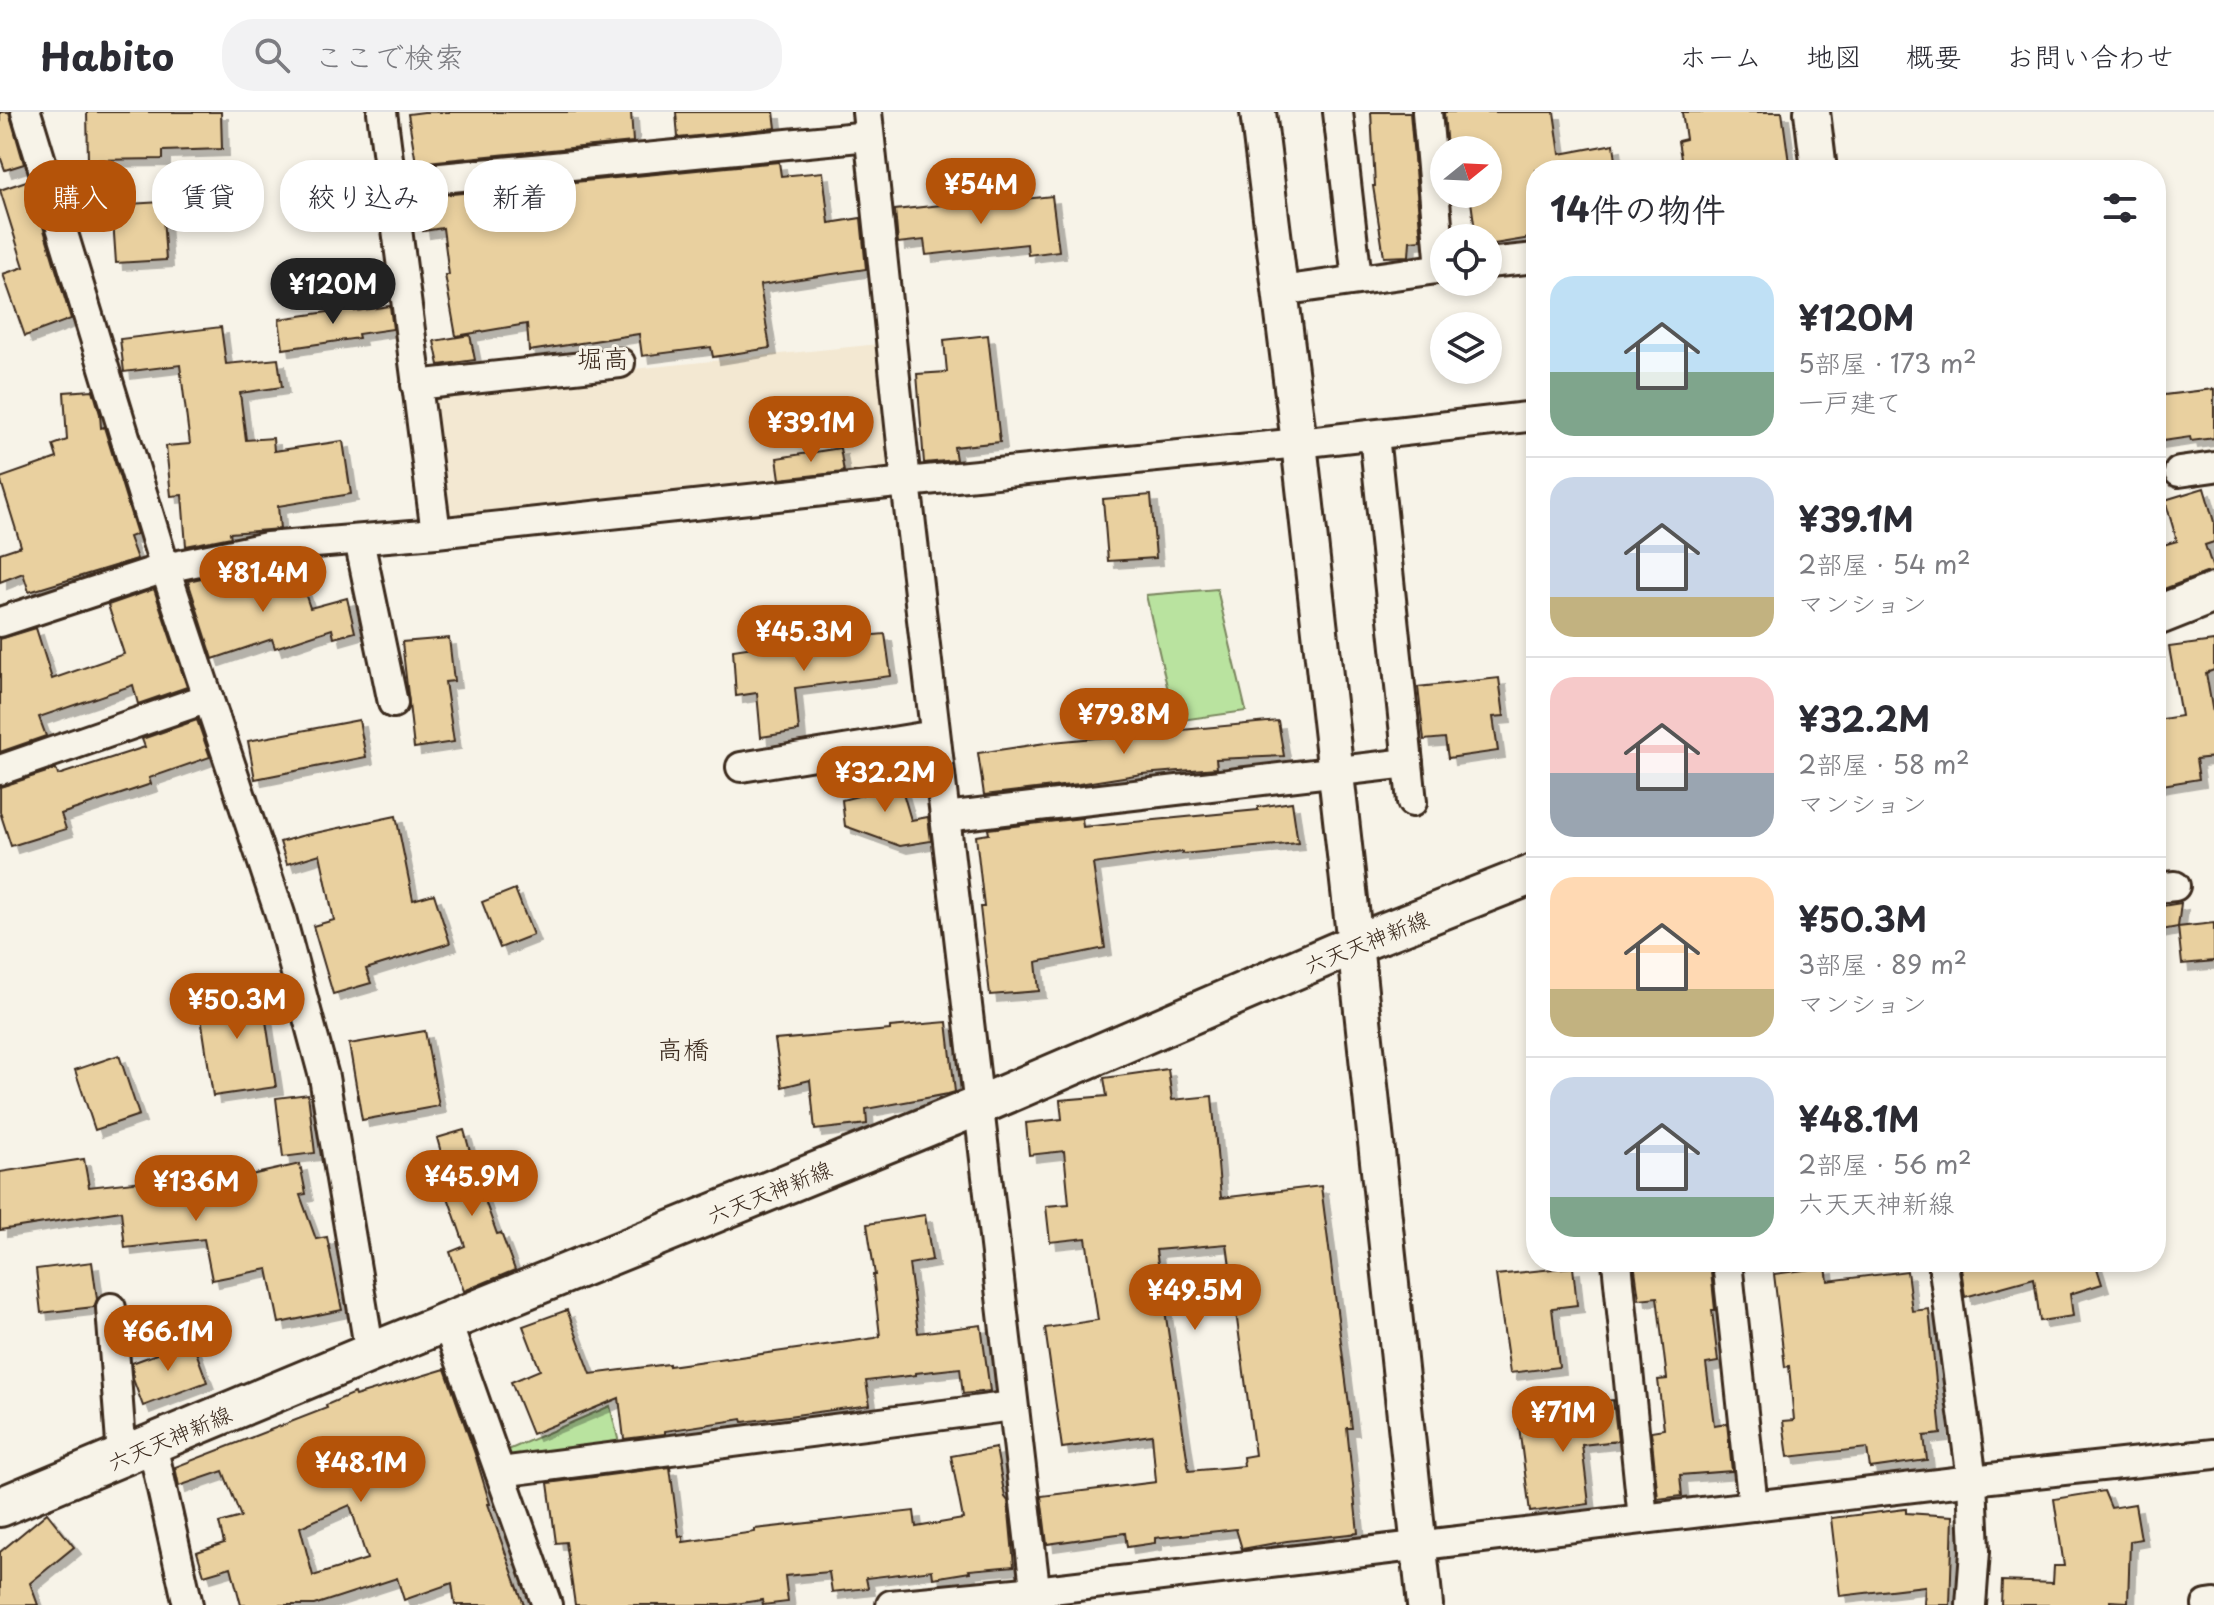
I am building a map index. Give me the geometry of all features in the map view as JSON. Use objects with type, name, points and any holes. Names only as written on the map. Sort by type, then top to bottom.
[{"type":"main road","points":[[2166,612],[2214,593]]},
{"type":"main road","name":"六天天神新線","points":[[0,1507],[978,1106],[1355,944],[1526,877]]},
{"type":"street","points":[[26,112],[165,568],[280,914],[324,1077],[370,1353]]},
{"type":"street","points":[[382,112],[387,160]]},
{"type":"street","points":[[1258,112],[1336,771],[1425,1605]]},
{"type":"street","points":[[1338,112],[1357,279]]},
{"type":"street","points":[[1427,112],[1438,224]]},
{"type":"street","points":[[1812,112],[1818,160]]},
{"type":"street","points":[[448,176],[868,124],[906,482],[1036,1598]]},
{"type":"street","points":[[396,232],[436,533]]},
{"type":"street","points":[[1502,262],[1526,259]]},
{"type":"street","points":[[1280,291],[1430,270]]},
{"type":"street","points":[[416,385],[620,363]]},
{"type":"street","points":[[0,622],[165,568],[267,547],[436,533],[1526,417]]},
{"type":"street","points":[[1374,435],[1412,802]]},
{"type":"street","points":[[2179,472],[2214,467]]},
{"type":"street","points":[[359,540],[393,703]]},
{"type":"street","points":[[0,770],[208,698]]},
{"type":"street","points":[[741,767],[935,735]]},
{"type":"street","points":[[945,817],[1408,763]]},
{"type":"street","points":[[1618,1272],[1643,1519]]},
{"type":"street","points":[[1728,1272],[1753,1506]]},
{"type":"street","points":[[1944,1272],[1972,1480],[1975,1551],[1971,1605]]},
{"type":"street","points":[[111,1308],[137,1451],[188,1605]]},
{"type":"street","points":[[447,1323],[547,1605]]},
{"type":"street","points":[[500,1472],[1013,1406]]},
{"type":"street","points":[[891,1605],[1036,1598],[1420,1546],[2214,1454]]},
{"type":"street","points":[[2207,1605],[2214,1604]]},
{"type":"shaded area","points":[[879,344],[891,470],[443,522],[428,390]]},
{"type":"green space","points":[[1217,589],[1246,711],[1175,721],[1146,595]]},
{"type":"green space","points":[[610,1406],[621,1451],[512,1466],[508,1450]]},
{"type":"building","points":[[0,112],[9,112],[24,164],[5,170],[0,156]]},
{"type":"building","points":[[87,112],[221,112],[222,149],[163,151],[163,159],[88,160]]},
{"type":"building","points":[[631,112],[633,142],[447,160],[416,160],[408,114]]},
{"type":"building","points":[[676,112],[774,112],[776,128],[678,138]]},
{"type":"building","points":[[1371,112],[1410,112],[1421,240],[1410,241],[1409,256],[1384,257],[1373,186]]},
{"type":"building","points":[[1444,112],[1554,112],[1560,154],[1614,144],[1616,160],[1526,160],[1526,239],[1502,243],[1502,224],[1474,224],[1472,208],[1502,208],[1502,136],[1446,136]]},
{"type":"building","points":[[1682,112],[1782,112],[1789,160],[1681,160],[1678,141],[1686,139]]},
{"type":"building","points":[[779,162],[781,176],[823,172],[829,223],[861,218],[866,269],[760,285],[770,348],[713,357],[711,347],[642,356],[639,334],[529,351],[527,324],[456,336],[445,275],[449,275],[444,232],[448,232],[448,194],[464,193],[464,232],[576,232],[576,182]]},
{"type":"building","points":[[24,182],[24,232],[45,232],[71,319],[25,336],[3,274],[24,267],[0,190]]},
{"type":"building","points":[[1052,196],[1059,251],[1028,255],[1027,244],[926,255],[924,240],[898,243],[895,210]]},
{"type":"building","points":[[152,203],[152,232],[164,232],[166,260],[116,263],[114,232],[136,232],[136,204]]},
{"type":"building","points":[[390,306],[393,329],[358,334],[359,338],[283,349],[279,319]]},
{"type":"building","points":[[221,327],[226,364],[278,359],[282,387],[240,393],[246,440],[273,438],[274,451],[343,441],[351,494],[278,506],[280,529],[230,533],[231,537],[186,546],[182,495],[171,496],[166,446],[190,444],[180,365],[124,372],[120,339]]},
{"type":"building","points":[[470,335],[475,360],[439,365],[434,341]]},
{"type":"building","points":[[988,335],[1000,442],[954,447],[956,460],[924,463],[917,374],[947,372],[944,340]]},
{"type":"building","points":[[2214,389],[2214,438],[2166,441],[2166,395]]},
{"type":"building","points":[[93,390],[101,428],[104,427],[137,534],[129,537],[137,559],[29,592],[23,573],[0,582],[0,553],[21,546],[0,478],[57,458],[53,445],[67,440],[64,392]]},
{"type":"building","points":[[840,448],[844,472],[780,479],[777,458]]},
{"type":"building","points":[[2204,488],[2214,522],[2214,542],[2205,545],[2214,572],[2166,588],[2166,544],[2177,541],[2166,500]]},
{"type":"building","points":[[1151,495],[1156,558],[1108,561],[1103,499]]},
{"type":"building","points":[[298,572],[310,608],[347,598],[355,632],[334,638],[332,629],[275,648],[272,639],[213,659],[188,581],[224,573],[231,593]]},
{"type":"building","points":[[154,589],[187,687],[138,704],[133,685],[39,717],[46,736],[0,752],[0,639],[36,628],[52,679],[124,654],[108,605]]},
{"type":"building","points":[[885,634],[891,676],[795,688],[799,731],[761,737],[757,693],[736,696],[733,650]]},
{"type":"building","points":[[449,638],[454,681],[445,682],[454,742],[414,748],[402,642]]},
{"type":"building","points":[[2214,641],[2214,670],[2206,673],[2214,719],[2214,757],[2196,759],[2199,779],[2166,784],[2166,718],[2181,716],[2169,647]]},
{"type":"building","points":[[1499,678],[1504,716],[1493,717],[1498,751],[1448,758],[1445,738],[1424,740],[1418,687]]},
{"type":"building","points":[[197,720],[210,757],[149,778],[151,784],[61,814],[66,829],[11,846],[0,812],[0,787],[56,769],[58,775],[145,747],[142,739]]},
{"type":"building","points":[[359,720],[366,757],[255,779],[248,741]]},
{"type":"building","points":[[1278,721],[1284,756],[1216,759],[1217,768],[1142,774],[984,795],[978,753],[1052,742]]},
{"type":"building","points":[[899,779],[911,820],[928,817],[931,841],[900,846],[845,826],[842,800],[862,795],[859,782]]},
{"type":"building","points":[[1292,802],[1298,843],[1182,852],[1093,864],[1105,948],[1036,962],[1039,991],[990,995],[976,836],[989,834],[988,829],[1082,818],[1083,827],[1258,810],[1258,807]]},
{"type":"building","points":[[396,816],[413,900],[434,894],[450,943],[366,969],[371,983],[333,994],[313,926],[334,920],[320,854],[287,864],[280,842]]},
{"type":"building","points":[[515,889],[533,935],[500,948],[482,902]]},
{"type":"building","points":[[2181,903],[2178,927],[2166,929],[2166,905]]},
{"type":"building","points":[[2214,923],[2214,961],[2182,964],[2178,927]]},
{"type":"building","points":[[246,976],[250,1003],[263,1001],[276,1087],[213,1096],[200,1011],[216,1008],[212,982]]},
{"type":"building","points":[[947,1022],[955,1092],[866,1109],[867,1124],[815,1130],[810,1080],[782,1087],[775,1040]]},
{"type":"building","points":[[425,1031],[439,1106],[362,1120],[349,1044]]},
{"type":"building","points":[[119,1055],[139,1115],[95,1130],[75,1070]]},
{"type":"building","points":[[1168,1069],[1172,1100],[1212,1096],[1221,1198],[1321,1186],[1352,1428],[1347,1428],[1358,1533],[1242,1549],[1236,1529],[1155,1538],[1155,1543],[1127,1547],[1125,1533],[1047,1544],[1041,1496],[1156,1482],[1152,1435],[1062,1448],[1045,1328],[1098,1320],[1086,1238],[1050,1242],[1046,1206],[1069,1204],[1064,1151],[1029,1155],[1026,1123],[1062,1119],[1060,1100],[1107,1096],[1104,1078]],"holes":[[[1227,1244],[1255,1455],[1243,1457],[1244,1466],[1189,1471],[1156,1250]]]},
{"type":"building","points":[[308,1094],[315,1153],[283,1157],[276,1098]]},
{"type":"building","points":[[464,1130],[473,1167],[497,1234],[501,1233],[515,1270],[464,1291],[450,1252],[465,1246],[443,1183],[449,1181],[437,1138]]},
{"type":"building","points":[[84,1159],[89,1187],[232,1171],[233,1179],[300,1164],[306,1194],[300,1195],[316,1239],[327,1237],[342,1310],[279,1323],[268,1269],[212,1280],[204,1239],[125,1248],[121,1211],[0,1230],[0,1172]]},
{"type":"building","points":[[925,1215],[932,1260],[909,1264],[918,1333],[981,1325],[990,1391],[963,1394],[960,1368],[916,1373],[866,1381],[870,1405],[743,1422],[742,1419],[624,1439],[619,1398],[532,1434],[511,1382],[540,1370],[523,1326],[567,1310],[591,1374],[875,1338],[880,1336],[867,1224]]},
{"type":"building","points":[[92,1262],[97,1299],[94,1307],[41,1313],[36,1269]]},
{"type":"building","points":[[1574,1272],[1577,1305],[1552,1308],[1559,1367],[1510,1373],[1496,1275]]},
{"type":"building","points":[[1635,1272],[1711,1272],[1718,1362],[1706,1364],[1714,1425],[1727,1423],[1732,1471],[1680,1475],[1682,1496],[1658,1499],[1651,1431],[1664,1429],[1658,1380],[1667,1379],[1657,1297],[1639,1299]]},
{"type":"building","points":[[1827,1272],[1828,1281],[1907,1272],[1912,1311],[1929,1309],[1941,1434],[1924,1436],[1927,1460],[1870,1468],[1867,1448],[1788,1457],[1783,1421],[1794,1420],[1774,1274]]},
{"type":"building","points":[[1962,1272],[2098,1272],[2102,1284],[2070,1294],[2073,1316],[2040,1321],[2034,1278],[1965,1297]]},
{"type":"building","points":[[192,1341],[207,1382],[143,1406],[133,1379],[132,1363]]},
{"type":"building","points":[[445,1369],[524,1605],[455,1605],[452,1583],[404,1600],[397,1578],[314,1605],[241,1605],[231,1567],[204,1575],[197,1552],[224,1543],[219,1523],[241,1517],[223,1471],[179,1486],[175,1467],[327,1408],[326,1405],[354,1393],[355,1396]],"holes":[[[350,1505],[367,1559],[313,1576],[300,1527]]]},
{"type":"building","points":[[1613,1400],[1618,1441],[1582,1445],[1589,1504],[1530,1512],[1518,1419],[1585,1411],[1584,1403]]},
{"type":"building","points":[[996,1448],[1008,1501],[1014,1566],[969,1570],[933,1578],[932,1570],[866,1578],[868,1588],[832,1592],[829,1572],[785,1576],[788,1602],[763,1605],[762,1600],[729,1605],[575,1605],[566,1542],[556,1543],[548,1483],[670,1467],[679,1537],[683,1536],[683,1542],[755,1532],[755,1529],[914,1511],[916,1527],[963,1519],[951,1456]]},
{"type":"building","points":[[2104,1491],[2111,1508],[2135,1504],[2141,1539],[2130,1541],[2128,1602],[2110,1601],[2110,1605],[2001,1605],[2002,1581],[2053,1583],[2054,1566],[2064,1566],[2054,1499]]},
{"type":"building","points":[[1906,1509],[1906,1513],[1953,1516],[1950,1605],[1924,1605],[1925,1586],[1840,1596],[1831,1518]]},
{"type":"building","points":[[47,1513],[74,1547],[30,1583],[38,1605],[0,1605],[0,1552]]},
{"type":"district","name":"堀高","points":[[603,357]]},
{"type":"district","name":"高橋","points":[[683,1048]]}]
